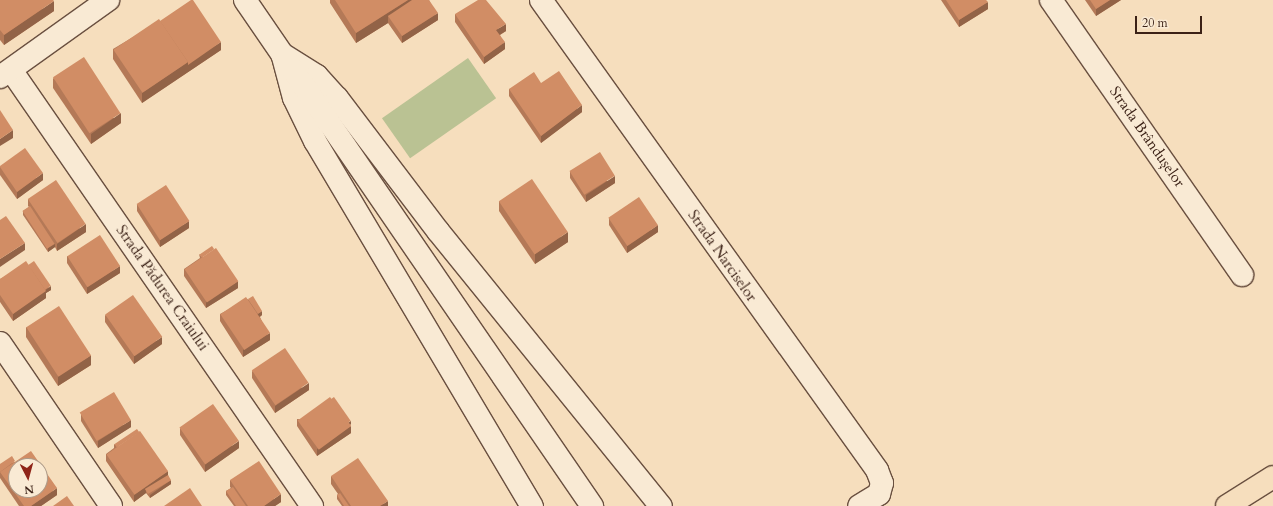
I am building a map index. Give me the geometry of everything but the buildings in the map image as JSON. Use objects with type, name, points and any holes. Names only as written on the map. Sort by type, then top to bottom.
[{"type":"highway","points":[[1227,506],[1273,478]]},
{"type":"street","name":"Strada Pădurea Craiului","points":[[108,0],[6,74],[312,506]]},
{"type":"street","points":[[245,0],[592,506]]},
{"type":"street","name":"Strada Narciselor","points":[[541,0],[877,470],[882,483],[878,494],[859,506]]},
{"type":"street","name":"Strada Brândușelor","points":[[1051,0],[1242,275]]},
{"type":"street","points":[[282,54],[294,98],[315,141],[532,506]]},
{"type":"street","points":[[282,54],[317,76],[337,98],[438,231],[661,506]]},
{"type":"street","points":[[0,343],[111,506]]},
{"type":"green space","points":[[468,58],[496,98],[410,158],[382,118]]}]
